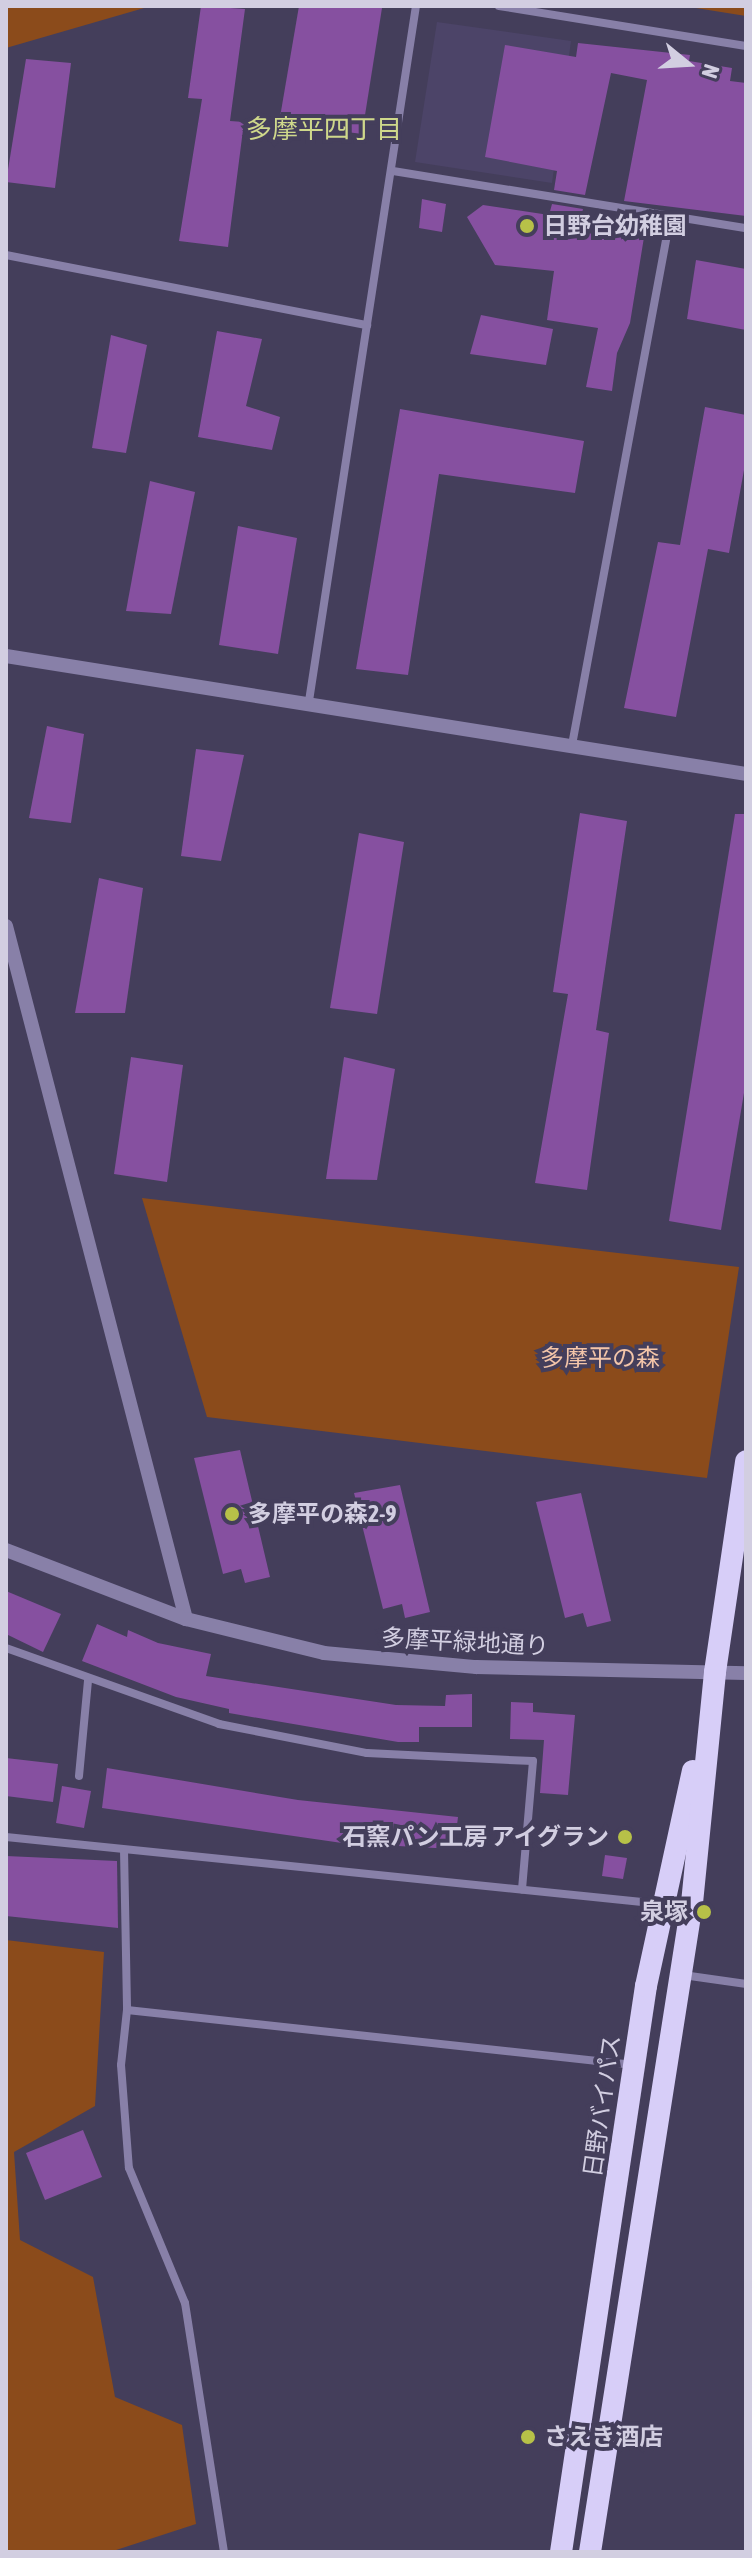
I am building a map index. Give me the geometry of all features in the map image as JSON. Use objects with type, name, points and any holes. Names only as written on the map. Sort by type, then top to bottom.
[{"type":"highway","name":"日野バイパス","points":[[590,2552],[681,1975],[715,1672],[746,1461]]},
{"type":"highway","name":"日野バイパス","points":[[561,2552],[635,2065],[663,1904],[715,1672]]},
{"type":"street","points":[[309,701],[416,6]]},
{"type":"street","points":[[499,6],[746,46]]},
{"type":"street","points":[[393,171],[670,219],[746,228]]},
{"type":"street","points":[[572,745],[670,219]]},
{"type":"street","points":[[6,255],[367,325]]},
{"type":"street","points":[[6,656],[309,701],[746,774]]},
{"type":"street","points":[[6,926],[186,1619]]},
{"type":"street","name":"多摩平緑地通り","points":[[6,1550],[186,1619],[272,1643],[377,1660],[746,1673]]},
{"type":"street","points":[[6,1648],[88,1680],[219,1724],[297,1741],[433,1759],[533,1761],[522,1890]]},
{"type":"street","points":[[79,1776],[88,1680]]},
{"type":"street","points":[[6,1837],[663,1904]]},
{"type":"street","points":[[124,1850],[127,2010],[121,2065],[129,2168],[185,2303],[224,2552]]},
{"type":"street","points":[[681,1975],[746,1984]]},
{"type":"street","points":[[127,2010],[635,2065]]},
{"type":"shaded area","points":[[437,22],[571,41],[552,183],[415,162]]},
{"type":"green space","points":[[6,6],[151,6],[6,48]]},
{"type":"green space","points":[[686,6],[746,6],[746,16],[696,8]]},
{"type":"green space","name":"多摩平の森","points":[[142,1198],[739,1267],[707,1478],[207,1417]]},
{"type":"green space","points":[[6,1940],[104,1952],[95,2106],[14,2152],[20,2240],[93,2277],[115,2397],[182,2425],[196,2524],[110,2552],[6,2552]]},
{"type":"building","points":[[201,6],[245,9],[230,121],[244,122],[228,247],[179,241],[202,99],[188,98]]},
{"type":"building","points":[[299,6],[382,8],[362,134],[279,123]]},
{"type":"building","points":[[578,43],[690,55],[689,61],[732,68],[730,81],[746,83],[746,216],[624,201],[647,80],[611,73],[585,195],[554,190],[557,171],[485,157],[505,45],[576,57]]},
{"type":"building","points":[[26,59],[71,63],[55,188],[6,182]]},
{"type":"building","points":[[422,199],[446,204],[442,232],[419,228]]},
{"type":"building","points":[[552,204],[583,209],[580,221],[619,228],[621,215],[647,219],[630,323],[617,353],[612,391],[586,387],[598,328],[547,320],[554,271],[495,265],[467,217],[483,205],[549,215]]},
{"type":"building","points":[[696,260],[746,269],[746,330],[687,319]]},
{"type":"building","points":[[481,315],[553,329],[546,365],[470,354]]},
{"type":"building","points":[[217,331],[262,339],[246,406],[280,417],[272,450],[198,437]]},
{"type":"building","points":[[111,335],[147,345],[126,453],[92,448]]},
{"type":"building","points":[[705,407],[746,415],[746,459],[729,553],[708,549],[676,717],[624,708],[658,542],[680,545]]},
{"type":"building","points":[[400,409],[584,441],[575,493],[439,474],[408,675],[356,669]]},
{"type":"building","points":[[150,481],[195,492],[171,614],[126,611]]},
{"type":"building","points":[[238,526],[297,538],[278,654],[219,645]]},
{"type":"building","points":[[47,726],[84,734],[71,823],[29,818]]},
{"type":"building","points":[[196,749],[244,755],[221,861],[181,856]]},
{"type":"building","points":[[580,813],[627,821],[596,1030],[609,1033],[587,1190],[535,1183],[568,994],[553,992]]},
{"type":"building","points":[[735,814],[746,814],[746,1081],[721,1230],[669,1221]]},
{"type":"building","points":[[359,833],[404,842],[377,1014],[330,1008]]},
{"type":"building","points":[[99,878],[143,888],[125,1013],[75,1013]]},
{"type":"building","points":[[131,1057],[183,1065],[167,1182],[114,1174]]},
{"type":"building","points":[[344,1057],[395,1069],[377,1180],[326,1179]]},
{"type":"building","name":"多摩平の森2-9","points":[[240,1450],[270,1577],[245,1583],[241,1569],[223,1574],[194,1458]]},
{"type":"building","points":[[400,1485],[430,1612],[405,1618],[402,1604],[383,1609],[354,1493]]},
{"type":"building","points":[[581,1493],[611,1621],[587,1627],[583,1613],[565,1618],[536,1502]]},
{"type":"building","points":[[6,1591],[61,1614],[43,1652],[6,1634]]},
{"type":"building","points":[[97,1624],[127,1637],[128,1630],[158,1643],[211,1654],[206,1676],[396,1705],[445,1706],[446,1695],[472,1694],[472,1727],[419,1727],[419,1742],[398,1742],[229,1713],[229,1709],[176,1697],[82,1661]]},
{"type":"building","points":[[511,1702],[533,1703],[533,1712],[575,1715],[568,1795],[540,1793],[544,1740],[510,1739]]},
{"type":"building","points":[[6,1758],[58,1764],[53,1802],[6,1796]]},
{"type":"building","points":[[107,1768],[298,1800],[458,1817],[454,1849],[342,1843],[102,1808]]},
{"type":"building","points":[[62,1786],[91,1791],[84,1828],[56,1823]]},
{"type":"building","points":[[605,1855],[627,1858],[623,1879],[602,1876]]},
{"type":"building","points":[[6,1856],[117,1861],[118,1928],[6,1916]]},
{"type":"building","points":[[83,2130],[102,2177],[45,2200],[26,2153]]},
{"type":"place","name":"日野台幼稚園","points":[[527,226]]},
{"type":"place","name":"多摩平の森2-9","points":[[232,1514]]},
{"type":"place","name":"石窯パン工房 アイグラン","points":[[625,1837]]},
{"type":"place","name":"泉塚","points":[[704,1912]]},
{"type":"place","name":"さえき酒店","points":[[528,2437]]},
{"type":"district","name":"多摩平四丁目","points":[[324,130]]}]
